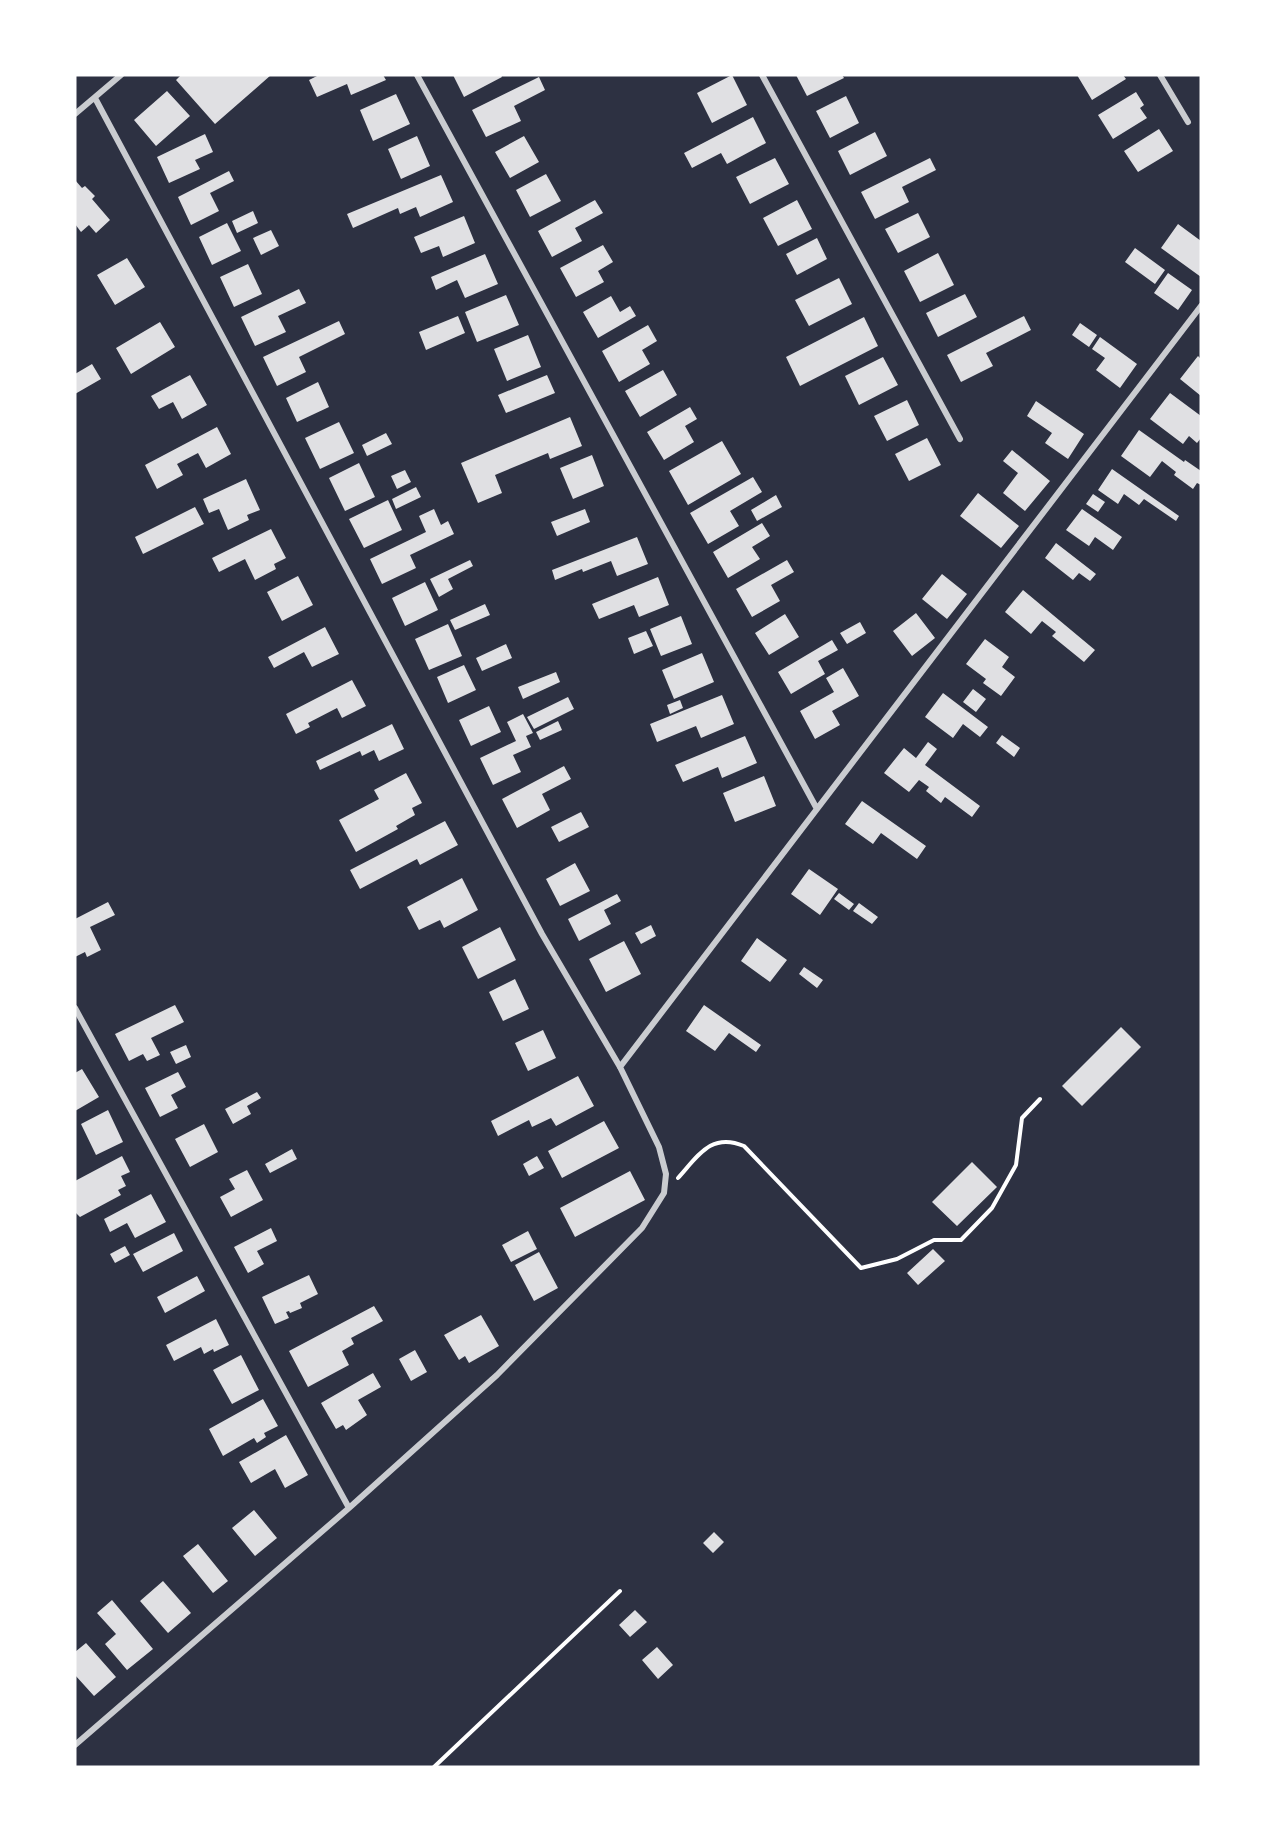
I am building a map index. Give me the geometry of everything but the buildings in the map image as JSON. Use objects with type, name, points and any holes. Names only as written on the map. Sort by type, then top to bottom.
[{"type":"street","points":[[75,114],[121,75]]},
{"type":"street","points":[[417,75],[817,809]]},
{"type":"street","points":[[762,75],[960,440]]},
{"type":"street","points":[[1160,75],[1188,122]]},
{"type":"street","points":[[75,1745],[349,1508],[497,1375],[642,1228],[664,1193],[666,1174],[659,1146],[620,1067],[542,934],[95,98]]},
{"type":"street","points":[[620,1067],[1201,306]]},
{"type":"street","points":[[75,1008],[349,1508]]},
{"type":"path","points":[[664,1193],[705,1148],[723,1140],[732,1141],[744,1146],[861,1268],[897,1259],[934,1240],[961,1240],[992,1208],[1016,1166],[1022,1118],[1040,1099]]},
{"type":"path","points":[[434,1767],[620,1591]]}]
